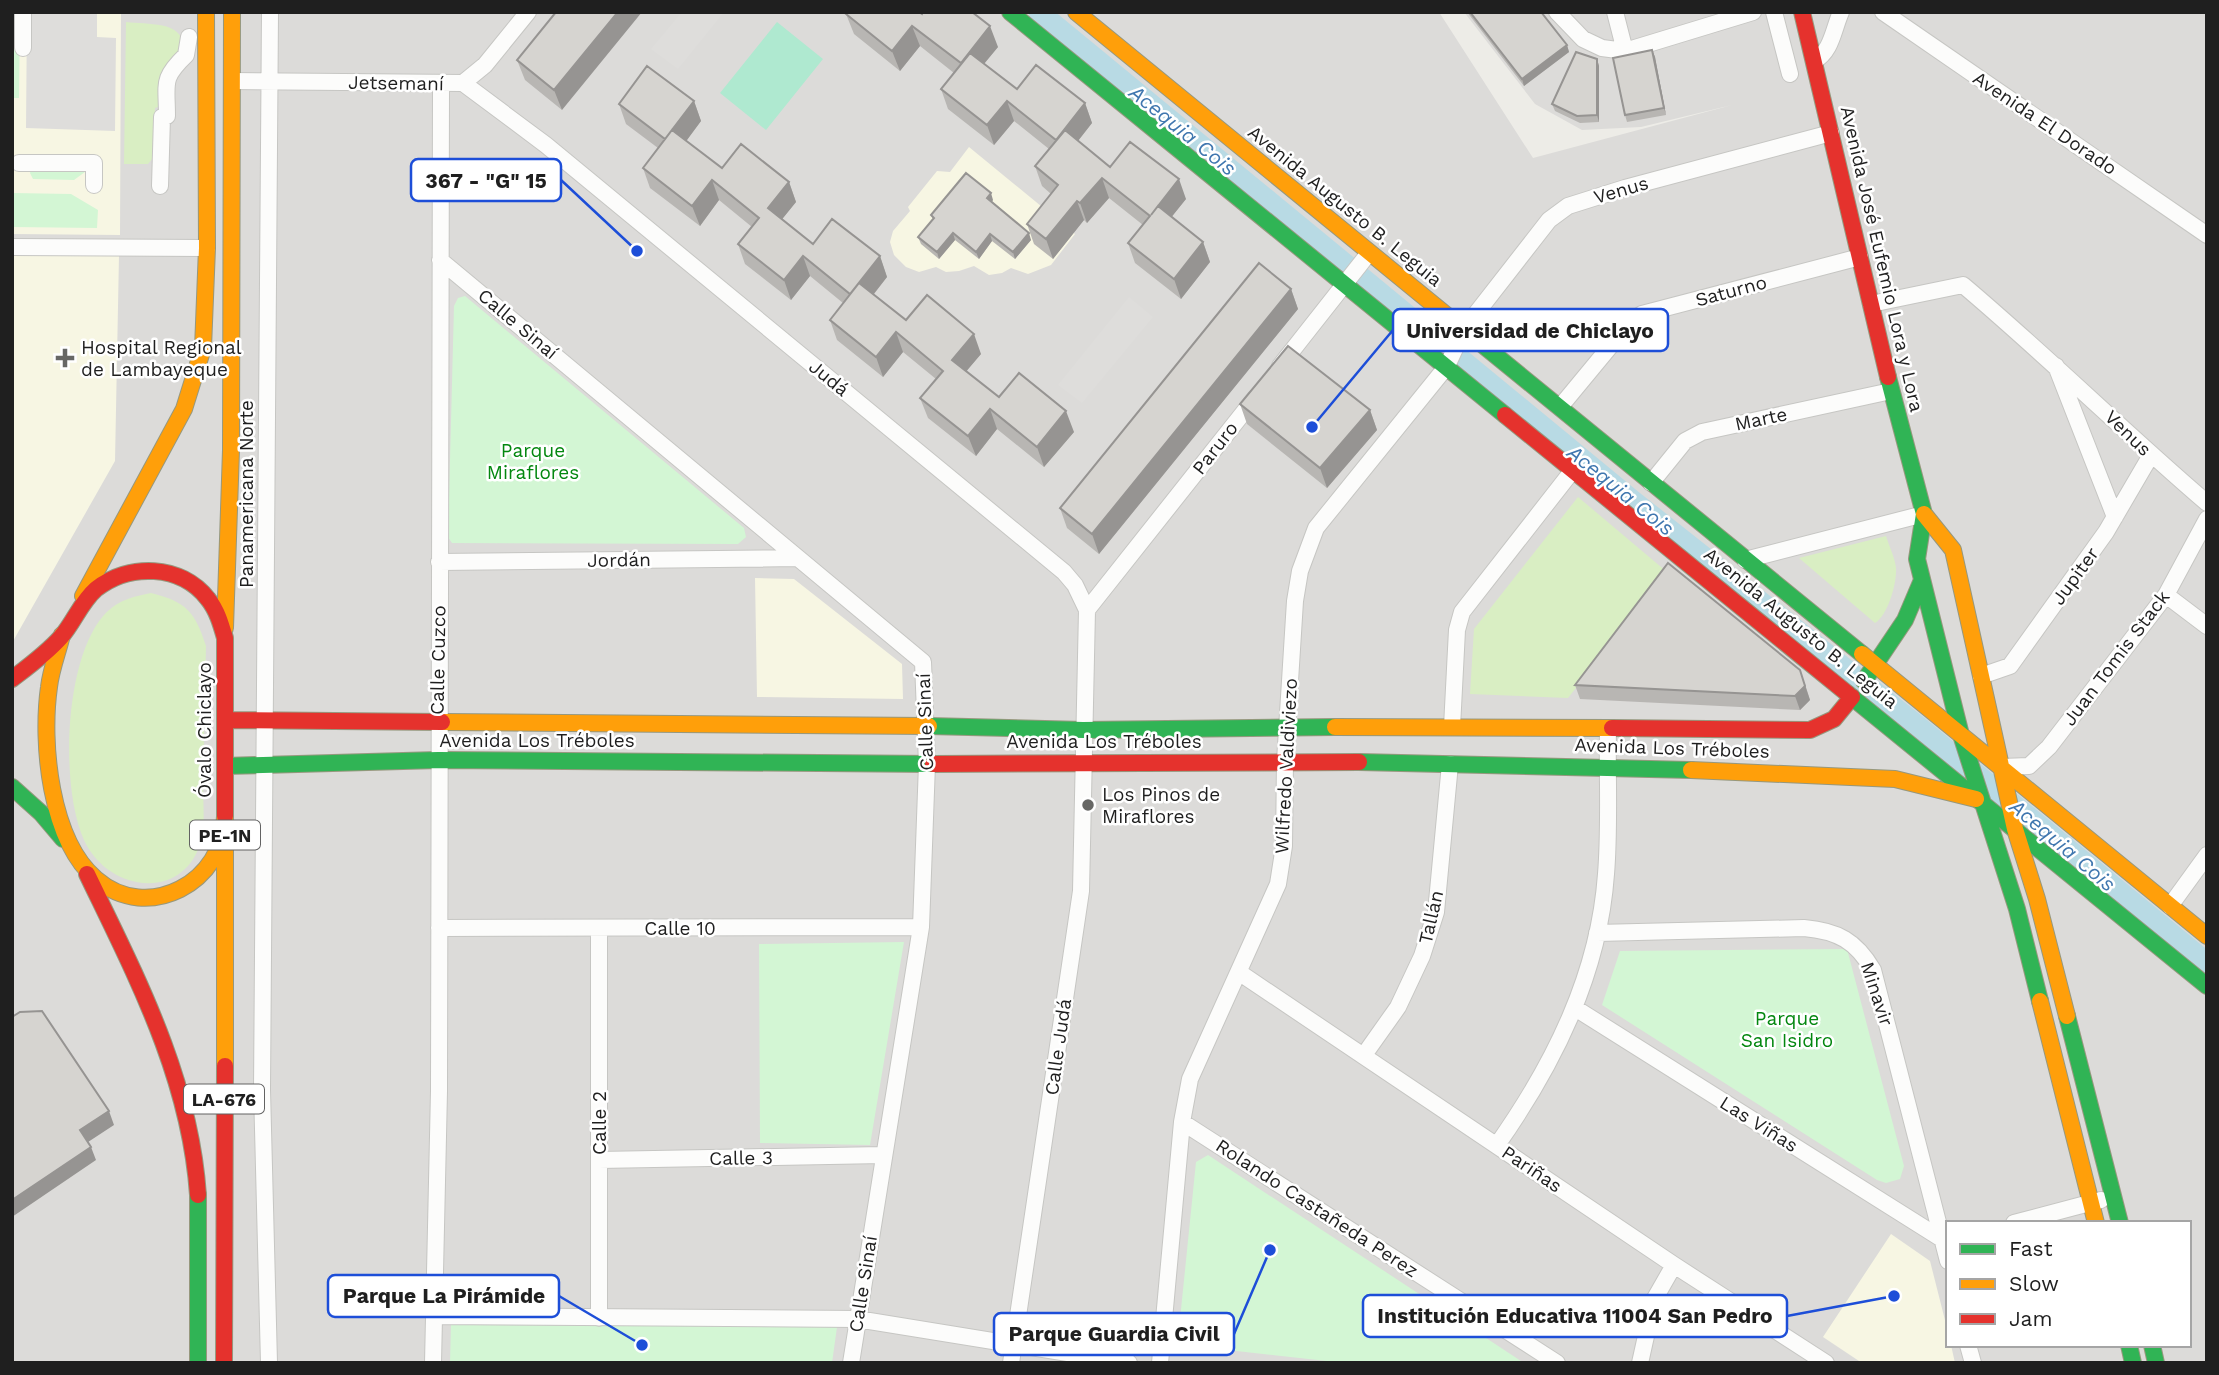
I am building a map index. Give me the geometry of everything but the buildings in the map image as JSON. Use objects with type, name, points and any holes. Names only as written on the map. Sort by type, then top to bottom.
[{"type":"main road","name":"PE-1N","points":[[75,612],[184,409],[203,348],[207,248],[206,12]]},
{"type":"main road","name":"Panamericana Norte","points":[[225,639],[231,438],[232,12]]},
{"type":"main road","name":"Avenida Augusto B. Leguia","points":[[1010,12],[2207,986]]},
{"type":"main road","name":"Avenida Augusto B. Leguia","points":[[1076,12],[1875,668],[2207,936]]},
{"type":"main road","name":"Avenida José Eufemio Lora y Lora","points":[[1802,12],[1891,391],[1924,514],[1953,550],[2015,828],[2119,1221]]},
{"type":"main road","name":"Avenida José Eufemio Lora y Lora","points":[[1924,514],[1917,559],[1922,580],[1961,735],[2017,909],[2096,1221]]},
{"type":"main road","name":"Óvalo Chiclayo","points":[[151,568],[179,575],[201,590],[214,608],[225,639],[225,836],[214,863],[194,884],[168,897],[139,900],[111,891],[87,874],[72,849],[57,806],[47,731],[49,687],[62,635],[75,612],[100,585],[127,571],[151,568]]},
{"type":"main road","name":"Avenida Los Tréboles","points":[[225,720],[438,720],[1083,730],[1452,726],[1810,730],[1834,719],[1875,668],[1905,620],[1922,580]]},
{"type":"main road","name":"PE-1N","points":[[12,679],[62,635]]},
{"type":"main road","name":"Avenida Los Tréboles","points":[[225,766],[438,761],[927,764],[1284,761],[1608,766],[1895,779],[1980,800]]},
{"type":"main road","name":"PE-1N","points":[[12,787],[41,813],[72,849]]},
{"type":"main road","name":"LA-676","points":[[224,1363],[225,836]]},
{"type":"main road","name":"LA-676","points":[[87,874],[170,1056],[183,1095],[196,1179],[198,1363]]},
{"type":"street","points":[[23,12],[23,48]]},
{"type":"street","name":"Panamericana Norte","points":[[269,1363],[262,1090],[272,81],[270,12]]},
{"type":"street","name":"Jetsemaní","points":[[232,80],[463,83],[485,65],[528,12]]},
{"type":"street","points":[[1557,12],[1583,39],[1602,48],[1625,51],[1753,12]]},
{"type":"street","points":[[1615,12],[1625,51]]},
{"type":"street","points":[[1774,12],[1790,74]]},
{"type":"street","points":[[1814,61],[1823,56],[1829,46],[1841,12]]},
{"type":"street","name":"Avenida El Dorado","points":[[1883,12],[2207,235]]},
{"type":"street","points":[[160,186],[162,117],[167,116],[166,78],[171,68],[186,55],[189,37]]},
{"type":"street","name":"Judá","points":[[463,83],[546,145],[1064,572],[1075,585],[1087,610]]},
{"type":"street","name":"Calle Cuzco","points":[[433,1363],[436,1316],[439,928],[441,84]]},
{"type":"street","name":"Venus","points":[[1463,329],[1531,239],[1568,206],[1831,133]]},
{"type":"street","points":[[19,163],[94,163],[94,185]]},
{"type":"street","points":[[12,247],[207,248]]},
{"type":"street","name":"Paruro","points":[[1087,610],[1369,254]]},
{"type":"street","name":"Saturno","points":[[1560,407],[1632,320],[1642,314],[1860,257]]},
{"type":"street","name":"Calle Sinaí","points":[[440,260],[923,662],[927,764],[921,928],[851,1363]]},
{"type":"street","name":"Venus","points":[[1871,304],[1963,285],[2054,362],[2151,455],[2207,503]]},
{"type":"street","name":"Wilfredo Valdiviezo","points":[[1160,1363],[1182,1122],[1190,1079],[1278,884],[1284,846],[1284,761],[1295,601],[1300,570],[1316,528],[1447,365],[1463,329]]},
{"type":"street","points":[[2054,362],[2115,517]]},
{"type":"street","name":"Marte","points":[[1651,483],[1685,441],[1702,432],[1891,391]]},
{"type":"street","name":"Jupiter","points":[[1981,676],[2010,666],[2115,517],[2151,455]]},
{"type":"street","points":[[1452,726],[1457,630],[1462,612],[1573,470]]},
{"type":"street","points":[[1745,560],[1924,514]]},
{"type":"street","name":"Juan Tomis Stack","points":[[2002,768],[2029,766],[2049,747],[2166,595],[2207,519]]},
{"type":"street","name":"Jordán","points":[[439,562],[798,558]]},
{"type":"street","points":[[2166,595],[2207,626]]},
{"type":"street","points":[[1083,730],[1087,610]]},
{"type":"street","points":[[1497,1145],[1527,1102],[1553,1056],[1574,1008],[1597,933],[1609,836],[1608,729]]},
{"type":"street","name":"Calle Judá","points":[[1012,1355],[1081,891],[1083,730]]},
{"type":"street","name":"Tallán","points":[[1364,1055],[1398,1007],[1422,956],[1436,912],[1450,764]]},
{"type":"street","points":[[2170,906],[2207,855]]},
{"type":"street","name":"Calle 10","points":[[439,928],[921,928]]},
{"type":"street","name":"Calle 2","points":[[599,928],[599,1318]]},
{"type":"street","name":"Minavir","points":[[1597,933],[1804,928],[1827,930],[1852,941],[1862,951],[1873,970],[1945,1241]]},
{"type":"street","name":"Pariñas","points":[[1240,973],[1808,1358],[1826,1363]]},
{"type":"street","name":"Las Viñas","points":[[1574,1008],[1945,1241]]},
{"type":"street","name":"Rolando Castañeda Perez","points":[[1182,1122],[1557,1363]]},
{"type":"street","name":"Calle 3","points":[[599,1160],[883,1155]]},
{"type":"street","points":[[2022,1221],[2113,1197]]},
{"type":"street","points":[[1640,1363],[1654,1300],[1674,1265]]},
{"type":"street","points":[[436,1316],[857,1320],[1012,1355],[1129,1363]]},
{"type":"shaded area","points":[[12,12],[1439,12],[1533,158],[1732,105],[1641,127],[1582,130],[1535,104],[1464,12],[2207,12],[2207,1363],[12,1363]]},
{"type":"shaded area","points":[[12,12],[121,12],[120,235],[12,234]]},
{"type":"shaded area","points":[[27,12],[97,12],[97,37],[116,38],[115,131],[26,128]]},
{"type":"shaded area","points":[[682,12],[724,12],[678,69],[651,49]]},
{"type":"shaded area","points":[[969,147],[1075,234],[1051,265],[1028,274],[1011,268],[989,275],[974,266],[959,271],[946,272],[936,267],[919,272],[906,267],[894,255],[890,242],[893,231],[910,211],[908,207],[937,171],[950,172]]},
{"type":"shaded area","name":"Hospital Regional de Lambayeque","points":[[12,254],[119,255],[115,461],[12,643]]},
{"type":"shaded area","points":[[1129,297],[1153,317],[1082,403],[1058,385]]},
{"type":"shaded area","points":[[755,578],[794,579],[902,664],[903,699],[757,697]]},
{"type":"shaded area","points":[[1891,1234],[1930,1261],[1946,1324],[1946,1347],[1951,1347],[1955,1363],[1862,1363],[1823,1337]]},
{"type":"green space","points":[[12,12],[20,12],[19,98],[12,98]]},
{"type":"green space","points":[[126,22],[165,26],[173,29],[183,42],[182,53],[169,64],[163,76],[161,106],[155,108],[153,158],[148,164],[124,164]]},
{"type":"green space","points":[[777,22],[823,59],[766,130],[720,93]]},
{"type":"green space","points":[[32,167],[89,169],[74,180],[33,179],[30,173]]},
{"type":"green space","points":[[12,193],[71,194],[98,210],[97,228],[12,227]]},
{"type":"green space","name":"Parque Miraflores","points":[[465,296],[744,528],[746,537],[738,544],[452,543],[448,537],[454,306],[458,298]]},
{"type":"green space","points":[[1578,497],[1667,572],[1568,698],[1470,694],[1474,629]]},
{"type":"green space","points":[[1886,536],[1896,574],[1888,606],[1875,623],[1799,558]]},
{"type":"green space","points":[[151,593],[173,600],[188,610],[198,625],[206,646],[204,818],[202,837],[194,858],[181,873],[164,881],[146,883],[128,880],[110,871],[95,858],[84,840],[76,817],[69,757],[74,692],[91,635],[104,615],[115,606]]},
{"type":"green space","points":[[904,942],[870,1145],[760,1143],[759,944]]},
{"type":"green space","name":"Parque San Isidro","points":[[1847,949],[1904,1166],[1900,1179],[1886,1183],[1877,1180],[1602,1005],[1620,951]]},
{"type":"green space","points":[[1208,1155],[1524,1363],[1345,1363],[1183,1345],[1178,1339],[1196,1162]]},
{"type":"green space","points":[[451,1325],[837,1327],[832,1363],[450,1363]]},
{"type":"waterway","name":"Acequia Cois","points":[[1039,12],[1632,500],[1919,727],[2207,963]]},
{"type":"traffic: fast","points":[[1010,12],[1505,415]]},
{"type":"traffic: fast","points":[[1478,341],[1862,654]]},
{"type":"traffic: fast","points":[[1888,377],[1924,514],[1917,559],[1961,735],[2017,909],[2040,1001]]},
{"type":"traffic: fast","points":[[1864,681],[1905,620],[1922,580]]},
{"type":"traffic: fast","points":[[1848,694],[2207,986]]},
{"type":"traffic: fast","points":[[929,726],[1083,730],[1335,727]]},
{"type":"traffic: fast","points":[[225,766],[438,760],[933,764]]},
{"type":"traffic: fast","points":[[1359,762],[1691,770]]},
{"type":"traffic: fast","points":[[12,787],[41,813],[63,839]]},
{"type":"traffic: fast","points":[[2067,1016],[2119,1221]]},
{"type":"traffic: fast","points":[[198,1195],[198,1363]]},
{"type":"traffic: fast","points":[[2129,1347],[2133,1363]]},
{"type":"traffic: fast","points":[[2152,1347],[2156,1363]]},
{"type":"traffic: slow","points":[[83,596],[184,409],[203,348],[207,248],[206,12]]},
{"type":"traffic: slow","points":[[225,628],[231,450],[232,12]]},
{"type":"traffic: slow","points":[[1076,12],[1478,341]]},
{"type":"traffic: slow","points":[[1924,514],[1953,550],[2015,829],[2037,899],[2067,1016]]},
{"type":"traffic: slow","points":[[62,635],[49,687],[46,735],[48,762],[59,816],[80,862],[96,879],[116,892],[138,897],[160,896],[180,889],[198,877],[212,860],[222,840],[225,816]]},
{"type":"traffic: slow","points":[[1862,654],[2207,936]]},
{"type":"traffic: slow","points":[[442,722],[929,726]]},
{"type":"traffic: slow","points":[[1335,727],[1612,728]]},
{"type":"traffic: slow","points":[[1691,770],[1895,779],[1976,799]]},
{"type":"traffic: slow","points":[[225,836],[225,1066]]},
{"type":"traffic: slow","points":[[2040,1001],[2095,1221]]},
{"type":"traffic: jam","points":[[1802,12],[1888,377]]},
{"type":"traffic: jam","points":[[1505,415],[1848,694]]},
{"type":"traffic: jam","points":[[12,679],[56,643],[91,594],[109,581],[124,575],[154,571],[184,579],[197,587],[211,603],[225,638],[225,816]]},
{"type":"traffic: jam","points":[[1612,728],[1810,730],[1834,719],[1852,697]]},
{"type":"traffic: jam","points":[[225,720],[442,722]]},
{"type":"traffic: jam","points":[[933,764],[1359,762]]},
{"type":"traffic: jam","points":[[87,874],[142,990],[173,1069],[193,1152],[198,1195]]},
{"type":"traffic: jam","points":[[224,1363],[225,1066]]},
{"type":"place","name":"367 - \"G\" 15","points":[[637,251]]},
{"type":"place","name":"Hospital Regional de Lambayeque","points":[[65,358]]},
{"type":"place","name":"Universidad de Chiclayo","points":[[1312,427]]},
{"type":"place","name":"Los Pinos de Miraflores","points":[[1088,805]]},
{"type":"place","name":"Parque Guardia Civil","points":[[1270,1250]]},
{"type":"place","name":"Institución Educativa 11004 San Pedro","points":[[1894,1296]]},
{"type":"place","name":"Parque La Pirámide","points":[[642,1345]]}]
